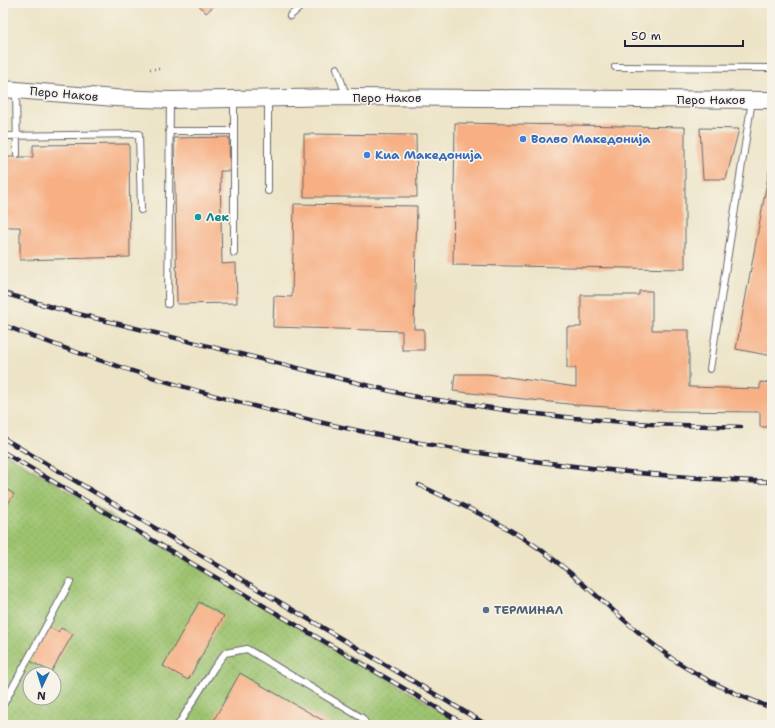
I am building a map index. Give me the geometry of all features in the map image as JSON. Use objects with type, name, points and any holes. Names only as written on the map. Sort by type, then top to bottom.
[{"type":"street","name":"Перо Наков","points":[[9,90],[115,98],[170,100],[346,97],[772,100]]},
{"type":"lane","points":[[290,16],[304,3]]},
{"type":"lane","points":[[615,67],[772,68]]},
{"type":"lane","points":[[337,68],[346,97]]},
{"type":"lane","points":[[9,90],[16,136],[17,154]]},
{"type":"lane","points":[[268,98],[268,191]]},
{"type":"lane","points":[[234,99],[234,253]]},
{"type":"lane","points":[[168,304],[170,100]]},
{"type":"lane","points":[[710,369],[752,100]]},
{"type":"lane","points":[[169,131],[234,131]]},
{"type":"lane","points":[[3,136],[139,134],[141,210]]},
{"type":"lane","points":[[3,705],[70,582]]},
{"type":"lane","points":[[178,725],[225,653],[248,649],[362,718],[367,725]]},
{"type":"path","points":[[150,69],[160,69]]},
{"type":"green space","points":[[3,452],[466,725],[3,725]]},
{"type":"building","points":[[197,3],[217,3],[206,13]]},
{"type":"building","points":[[455,123],[685,127],[685,269],[453,265]]},
{"type":"building","points":[[700,128],[739,129],[726,179],[703,179]]},
{"type":"building","points":[[304,134],[416,135],[417,197],[304,197]]},
{"type":"building","name":"Лек","points":[[229,137],[230,171],[220,171],[222,264],[236,263],[237,303],[177,304],[174,138]]},
{"type":"building","points":[[129,144],[130,257],[20,260],[20,227],[5,227],[3,234],[3,157],[33,157],[33,145]]},
{"type":"building","points":[[772,161],[772,356],[736,349]]},
{"type":"building","points":[[294,204],[417,206],[414,329],[424,329],[424,350],[402,350],[402,331],[273,327],[274,296],[292,297]]},
{"type":"building","points":[[639,291],[652,291],[652,330],[689,330],[689,387],[760,389],[760,382],[772,383],[772,427],[760,427],[760,412],[666,411],[577,405],[453,391],[455,374],[487,374],[576,387],[576,368],[567,368],[567,327],[581,327],[581,295],[639,295]]},
{"type":"building","points":[[3,487],[14,494],[3,512]]},
{"type":"building","points":[[199,602],[224,616],[188,680],[163,666]]},
{"type":"building","points":[[49,627],[58,632],[61,628],[73,634],[54,666],[40,666],[30,661]]},
{"type":"building","points":[[240,673],[331,725],[211,725]]},
{"type":"railway","points":[[3,293],[62,310],[411,396],[519,412],[574,418],[650,424],[741,427]]},
{"type":"railway","points":[[3,325],[96,359],[190,388],[285,414],[381,435],[478,453],[576,466],[674,476],[772,482]]},
{"type":"railway","points":[[3,438],[487,725]]},
{"type":"railway","points":[[3,452],[466,725]]},
{"type":"railway","points":[[419,485],[483,516],[544,552],[642,636],[699,676],[723,688],[772,708]]},
{"type":"place","name":"Волво Македонија","points":[[523,139]]},
{"type":"place","name":"Киа Македонија","points":[[367,155]]},
{"type":"place","name":"Лек","points":[[198,217]]},
{"type":"place","name":"ТЕРМИНАЛ","points":[[486,610]]}]
